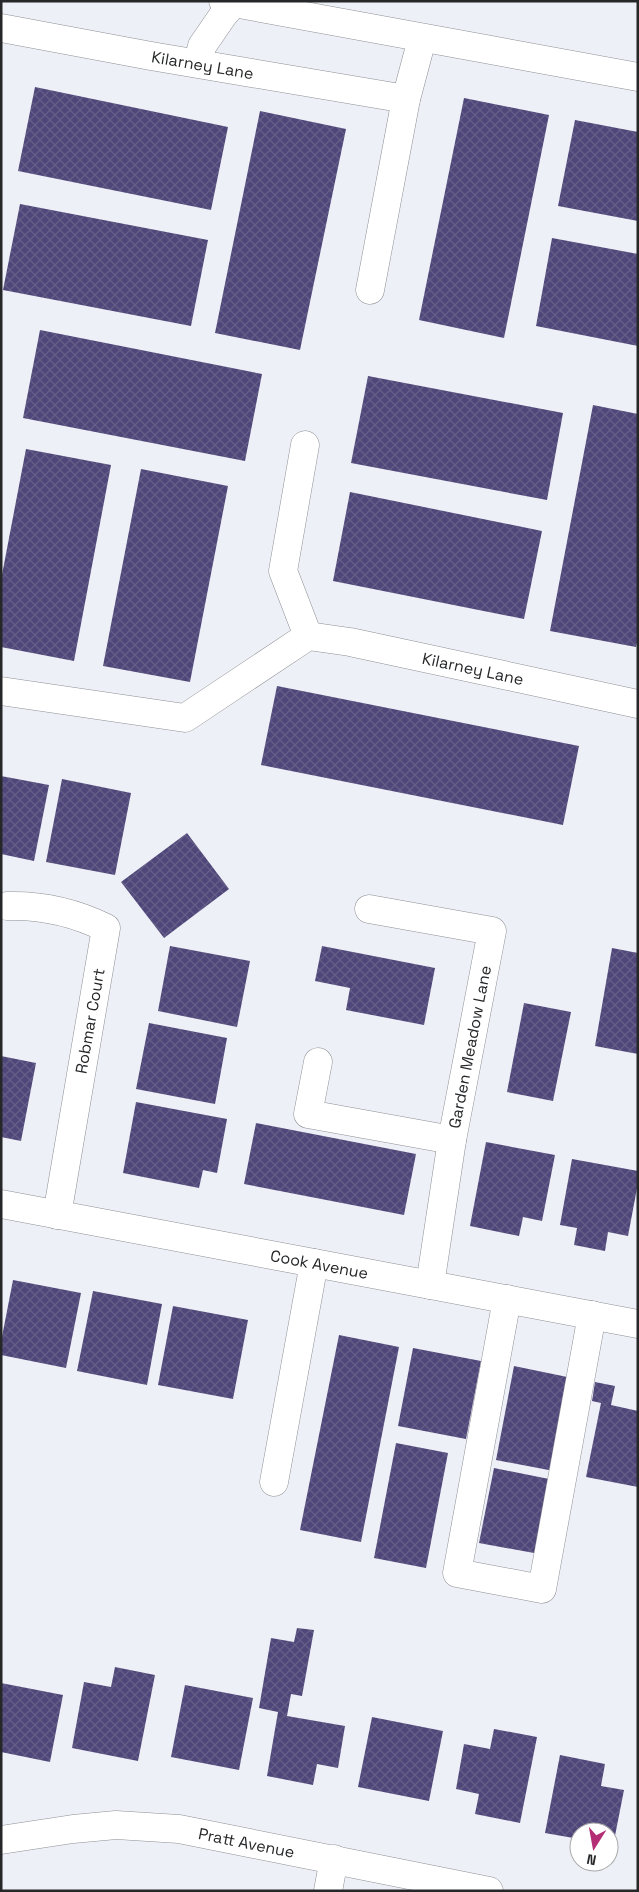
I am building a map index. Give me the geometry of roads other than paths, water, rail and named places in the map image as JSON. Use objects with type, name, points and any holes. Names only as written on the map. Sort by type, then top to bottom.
[{"type":"street","points":[[198,63],[202,46],[224,14],[228,2],[638,77]]},
{"type":"street","name":"Kilarney Lane","points":[[1,28],[406,99]]},
{"type":"street","points":[[370,290],[406,99],[422,39]]},
{"type":"street","points":[[1,691],[185,718],[308,636],[283,571],[306,445]]},
{"type":"street","name":"Kilarney Lane","points":[[308,636],[350,642],[638,704]]},
{"type":"street","name":"Robmar Court","points":[[7,906],[29,905],[69,912],[106,928],[58,1215]]},
{"type":"street","name":"Garden Meadow Lane","points":[[370,909],[492,931],[452,1140],[430,1285]]},
{"type":"street","points":[[318,1062],[308,1114],[452,1140]]},
{"type":"street","name":"Cook Avenue","points":[[1,1204],[638,1324]]},
{"type":"street","points":[[274,1482],[314,1263]]},
{"type":"street","points":[[507,1299],[457,1573],[542,1589],[592,1316]]},
{"type":"street","name":"Pratt Avenue","points":[[1,1840],[73,1829],[116,1826],[179,1829],[489,1891]]},
{"type":"street","points":[[328,1891],[334,1859]]}]
